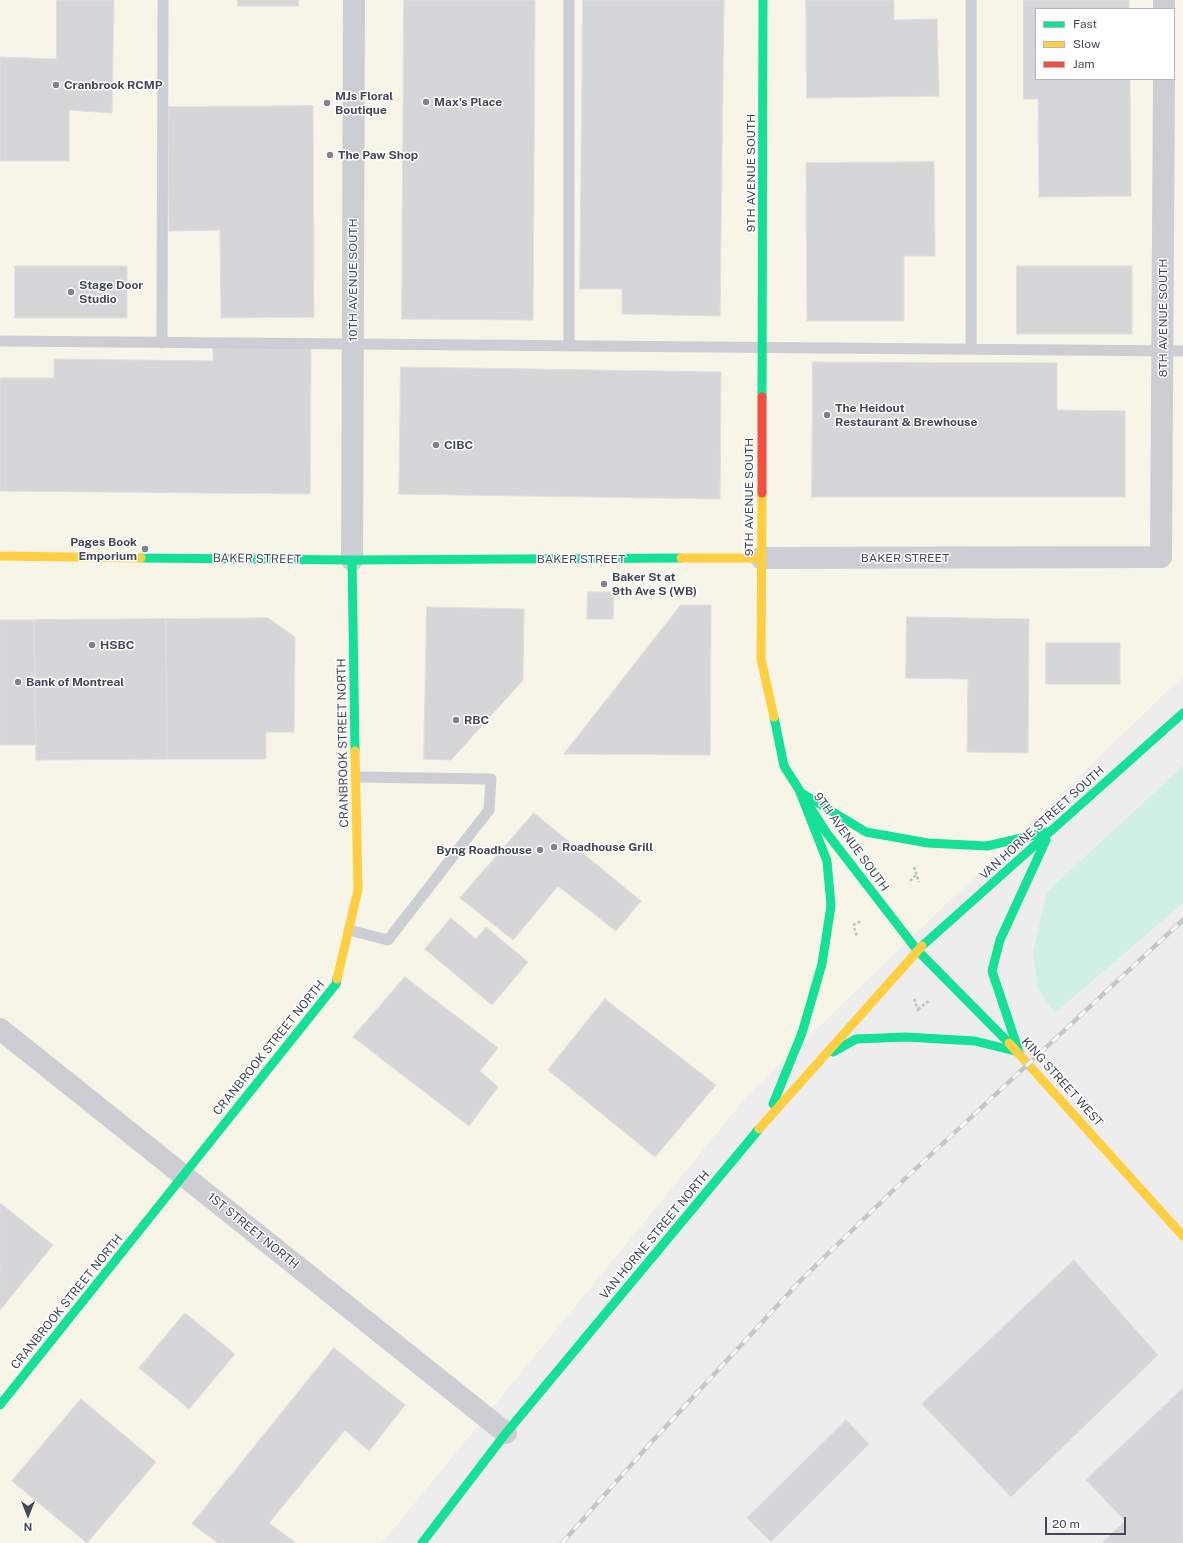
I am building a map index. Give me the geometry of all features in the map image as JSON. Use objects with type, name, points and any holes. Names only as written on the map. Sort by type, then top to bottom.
[{"type":"main road","name":"9TH AVENUE SOUTH","points":[[763,0],[761,659],[784,766],[826,832],[916,950]]},
{"type":"main road","name":"BAKER STREET","points":[[0,556],[352,560],[761,558]]},
{"type":"main road","name":"CRANBROOK STREET NORTH","points":[[0,1405],[336,984],[358,890],[352,560]]},
{"type":"main road","name":"VAN HORNE STREET SOUTH","points":[[916,950],[1183,713]]},
{"type":"main road","points":[[800,792],[866,832],[928,843],[987,846],[1050,832]]},
{"type":"main road","points":[[768,1118],[802,1033],[822,964],[831,906],[827,861],[800,792]]},
{"type":"main road","points":[[1019,1052],[992,971],[1000,940],[1050,832]]},
{"type":"main road","name":"KING STREET WEST","points":[[916,950],[1019,1052],[1183,1236]]},
{"type":"main road","name":"VAN HORNE STREET NORTH","points":[[422,1543],[506,1433],[768,1118],[916,950]]},
{"type":"main road","points":[[818,1061],[856,1039],[906,1037],[975,1041],[1019,1052]]},
{"type":"street","name":"10TH AVENUE SOUTH","points":[[352,560],[354,0]]},
{"type":"street","name":"8TH AVENUE SOUTH","points":[[1161,557],[1173,351],[1164,80]]},
{"type":"street","name":"BAKER STREET","points":[[761,558],[1161,557]]},
{"type":"street","name":"1ST STREET NORTH","points":[[0,1029],[506,1433]]},
{"type":"lane","points":[[162,343],[163,0]]},
{"type":"lane","points":[[569,0],[569,346]]},
{"type":"lane","points":[[971,0],[971,349]]},
{"type":"lane","points":[[0,342],[1173,351]]},
{"type":"lane","points":[[349,930],[388,940],[489,810],[491,779],[356,777]]},
{"type":"path","points":[[914,867],[920,882]]},
{"type":"path","points":[[910,881],[916,874]]},
{"type":"path","points":[[853,925],[857,936]]},
{"type":"path","points":[[918,1009],[930,1000]]},
{"type":"shaded area","points":[[0,0],[1183,0],[1183,676],[747,1096],[382,1543],[0,1543]]},
{"type":"green space","points":[[1183,766],[1183,903],[1055,1013],[1038,989],[1033,952],[1047,892]]},
{"type":"building","name":"Cranbrook RCMP","points":[[57,0],[114,0],[112,113],[69,110],[69,161],[0,161],[0,57],[56,59]]},
{"type":"building","points":[[238,0],[298,0],[299,6],[238,6]]},
{"type":"building","points":[[404,0],[535,0],[533,320],[402,319]]},
{"type":"building","points":[[583,0],[724,0],[720,316],[622,314],[622,289],[580,289]]},
{"type":"building","points":[[806,0],[894,0],[894,20],[937,19],[939,96],[807,98]]},
{"type":"building","points":[[1024,0],[1129,0],[1129,8],[1035,8],[1035,80],[1130,80],[1131,196],[1039,197],[1038,99],[1024,99]]},
{"type":"building","points":[[313,106],[314,317],[221,318],[220,230],[169,231],[168,107]]},
{"type":"building","points":[[934,162],[935,256],[904,256],[904,321],[807,321],[806,163]]},
{"type":"building","name":"Stage Door Studio","points":[[15,266],[127,266],[127,318],[15,318]]},
{"type":"building","points":[[1017,266],[1132,266],[1132,334],[1017,334]]},
{"type":"building","points":[[213,344],[311,345],[310,494],[0,491],[0,378],[54,378],[54,359],[213,361]]},
{"type":"building","points":[[813,362],[1057,363],[1057,410],[1125,411],[1125,497],[812,497]]},
{"type":"building","points":[[401,367],[721,372],[720,499],[399,494]]},
{"type":"building","points":[[588,592],[614,592],[613,619],[587,619]]},
{"type":"building","points":[[681,605],[711,605],[710,755],[564,754]]},
{"type":"building","name":"RBC","points":[[427,607],[524,609],[523,680],[451,760],[424,759]]},
{"type":"building","points":[[907,617],[1029,619],[1028,753],[967,752],[968,679],[906,678]]},
{"type":"building","points":[[268,618],[295,637],[294,732],[266,732],[266,759],[167,759],[166,619]]},
{"type":"building","points":[[166,619],[167,759],[36,760],[34,620]]},
{"type":"building","name":"Bank of Montreal","points":[[0,620],[34,620],[36,745],[0,745]]},
{"type":"building","points":[[1046,643],[1120,643],[1120,684],[1046,684]]},
{"type":"building","name":"Byng Roadhouse","points":[[534,813],[641,901],[616,931],[558,886],[513,940],[460,898]]},
{"type":"building","points":[[451,918],[476,939],[486,927],[528,962],[492,1005],[425,949]]},
{"type":"building","points":[[405,977],[498,1048],[480,1071],[498,1087],[469,1126],[353,1037]]},
{"type":"building","points":[[605,999],[716,1085],[655,1157],[548,1070]]},
{"type":"building","points":[[0,1203],[53,1245],[0,1310]]},
{"type":"building","points":[[1074,1260],[1158,1355],[1011,1497],[922,1404]]},
{"type":"building","points":[[185,1313],[235,1354],[189,1409],[139,1368]]},
{"type":"building","points":[[334,1348],[405,1405],[369,1451],[345,1430],[269,1523],[296,1543],[218,1543],[192,1524]]},
{"type":"building","points":[[1183,1388],[1183,1543],[1102,1543],[1125,1521],[1086,1480]]},
{"type":"building","points":[[81,1399],[156,1462],[87,1543],[12,1481]]},
{"type":"building","points":[[846,1420],[869,1444],[771,1542],[747,1518]]},
{"type":"railway","points":[[562,1543],[647,1447],[802,1279],[909,1175],[1183,920]]},
{"type":"traffic: fast","points":[[762,397],[763,0]]},
{"type":"traffic: fast","points":[[141,558],[352,560],[681,558]]},
{"type":"traffic: fast","points":[[352,560],[355,751]]},
{"type":"traffic: fast","points":[[922,946],[1183,713]]},
{"type":"traffic: fast","points":[[774,717],[784,766],[826,832],[917,950],[1009,1043]]},
{"type":"traffic: fast","points":[[800,792],[866,832],[928,843],[987,846],[1048,832]]},
{"type":"traffic: fast","points":[[773,1104],[802,1033],[822,964],[831,906],[827,861],[800,792]]},
{"type":"traffic: fast","points":[[1019,1052],[992,971],[1000,940],[1046,840]]},
{"type":"traffic: fast","points":[[0,1405],[336,984],[337,979]]},
{"type":"traffic: fast","points":[[833,1052],[856,1039],[906,1037],[975,1041],[1019,1052]]},
{"type":"traffic: fast","points":[[422,1543],[506,1433],[759,1129]]},
{"type":"traffic: slow","points":[[762,493],[761,659],[774,717]]},
{"type":"traffic: slow","points":[[0,556],[141,558]]},
{"type":"traffic: slow","points":[[681,558],[761,558]]},
{"type":"traffic: slow","points":[[337,979],[358,890],[355,751]]},
{"type":"traffic: slow","points":[[759,1129],[922,946]]},
{"type":"traffic: slow","points":[[1009,1043],[1183,1236]]},
{"type":"traffic: jam","points":[[762,397],[762,493]]},
{"type":"place","name":"Cranbrook RCMP","points":[[56,85]]},
{"type":"place","name":"Max's Place","points":[[426,102]]},
{"type":"place","name":"MJs Floral Boutique","points":[[327,103]]},
{"type":"place","name":"The Paw Shop","points":[[330,155]]},
{"type":"place","name":"Stage Door Studio","points":[[71,292]]},
{"type":"place","name":"The Heidout Restaurant & Brewhouse","points":[[827,415]]},
{"type":"place","name":"CIBC","points":[[436,445]]},
{"type":"place","name":"Pages Book Emporium","points":[[145,549]]},
{"type":"place","name":"Baker St at 9th Ave S (WB)","points":[[604,584]]},
{"type":"place","name":"HSBC","points":[[92,645]]},
{"type":"place","name":"Bank of Montreal","points":[[18,682]]},
{"type":"place","name":"RBC","points":[[456,720]]},
{"type":"place","name":"Roadhouse Grill","points":[[554,847]]},
{"type":"place","name":"Byng Roadhouse","points":[[540,850]]}]
